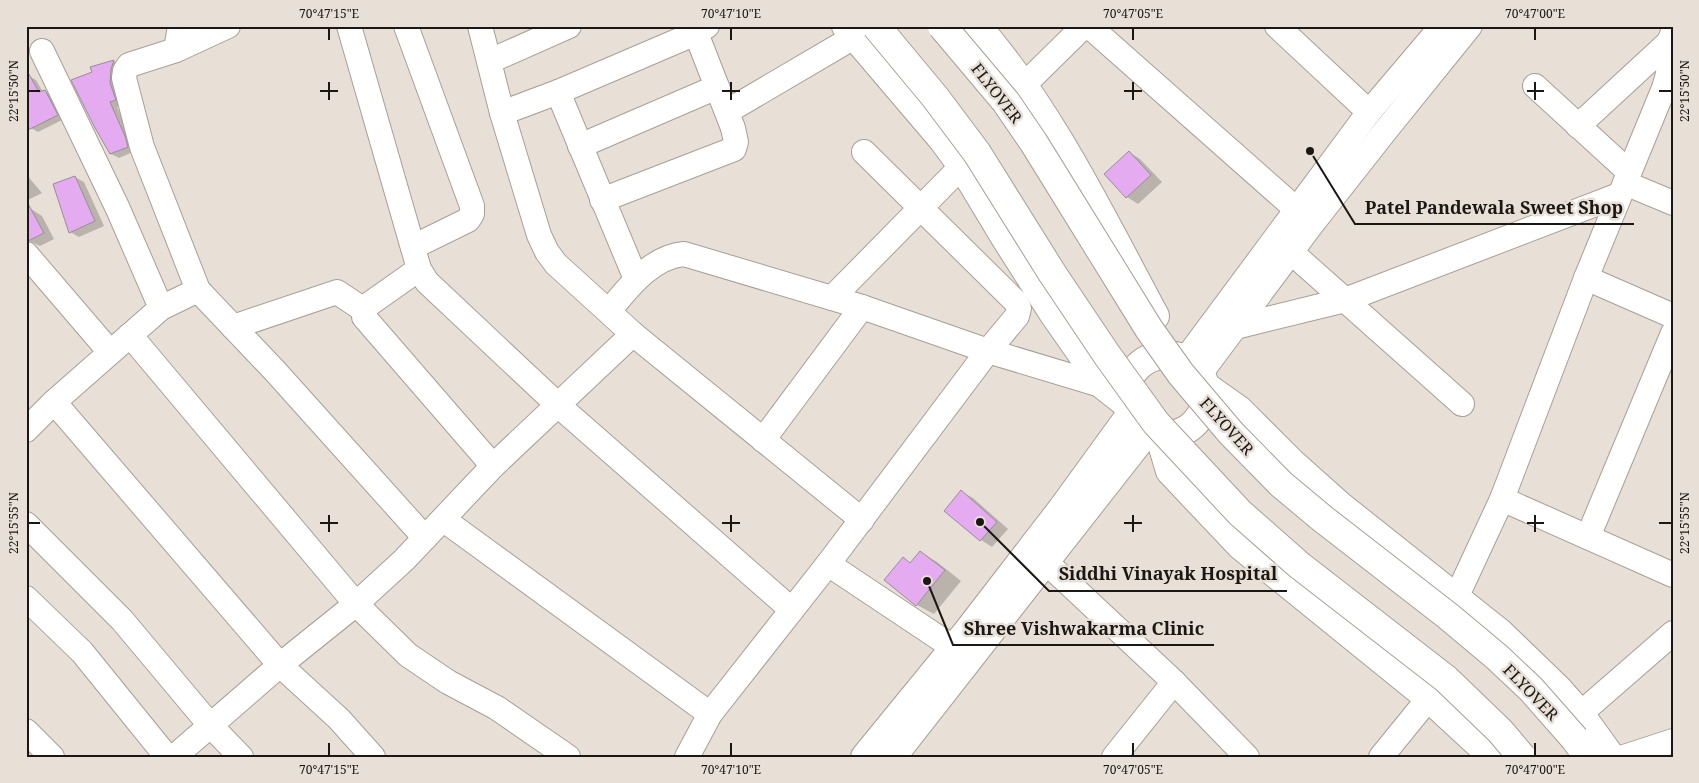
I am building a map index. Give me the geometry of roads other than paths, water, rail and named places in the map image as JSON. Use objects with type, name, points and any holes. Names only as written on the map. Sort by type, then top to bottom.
[{"type":"main road","name":"FLYOVER","points":[[942,26],[1006,102],[1034,143],[1164,351],[1231,433],[1282,484],[1323,519],[1497,656],[1581,737]]},
{"type":"main road","points":[[859,30],[962,166],[1053,313],[1104,386],[1141,420],[1172,434],[1184,430],[1195,422],[1203,411],[1206,399],[1192,369],[1056,134],[1024,85],[977,26]]},
{"type":"main road","points":[[859,30],[936,97],[977,153],[1127,385],[1156,423],[1240,513],[1299,565],[1446,679],[1500,731],[1522,757]]},
{"type":"main road","points":[[1493,757],[1429,698],[1240,546],[1170,471],[1126,391],[1129,379],[1136,369],[1145,361],[1156,356],[1168,355],[1192,369],[1239,410],[1292,463],[1339,505],[1500,633],[1531,662],[1581,737],[1611,757]]},
{"type":"main road","points":[[892,757],[961,654],[1141,420]]},
{"type":"main road","points":[[866,757],[961,654]]},
{"type":"street","points":[[176,50],[180,26]]},
{"type":"street","points":[[228,26],[176,50],[129,66],[125,71],[124,78],[142,147],[198,290],[275,371],[425,538]]},
{"type":"street","points":[[349,26],[416,258],[427,282],[559,406],[792,610]]},
{"type":"street","points":[[406,26],[472,206],[472,214],[468,220],[416,258],[368,305],[364,310],[364,318],[493,466]]},
{"type":"street","points":[[480,26],[502,113],[539,235],[547,252],[556,264],[633,334],[862,520]]},
{"type":"street","points":[[490,61],[568,26]]},
{"type":"street","points":[[1024,85],[1084,26]]},
{"type":"street","points":[[1089,26],[1296,209]]},
{"type":"street","points":[[1277,26],[1369,112]]},
{"type":"street","points":[[1192,369],[1296,209],[1369,112],[1442,26]]},
{"type":"street","points":[[1192,369],[1235,327],[1291,252],[1467,27]]},
{"type":"street","points":[[502,113],[558,92],[702,30],[717,87],[728,111],[736,142],[734,150],[602,200]]},
{"type":"street","points":[[728,111],[859,30]]},
{"type":"street","points":[[1578,126],[1671,37]]},
{"type":"street","points":[[1456,598],[1502,499],[1586,278],[1668,74],[1671,37]]},
{"type":"street","points":[[42,52],[118,210],[161,308]]},
{"type":"street","points":[[1534,86],[1578,126],[1625,184],[1673,203]]},
{"type":"street","points":[[580,146],[717,87]]},
{"type":"street","points":[[558,92],[636,278]]},
{"type":"street","points":[[688,757],[710,714],[862,520],[988,351],[1017,316],[1019,308],[1016,302],[864,152]]},
{"type":"street","points":[[832,298],[962,166]]},
{"type":"street","points":[[1235,327],[1346,300],[1625,184]]},
{"type":"street","points":[[1291,252],[1462,404]]},
{"type":"street","points":[[26,254],[110,352]]},
{"type":"street","points":[[608,311],[636,278],[665,259],[684,254],[862,307],[988,351],[1104,386]]},
{"type":"street","points":[[1586,278],[1673,316]]},
{"type":"street","points":[[29,422],[161,308],[198,290]]},
{"type":"street","points":[[233,327],[337,292],[364,310]]},
{"type":"street","points":[[764,440],[862,307]]},
{"type":"street","points":[[1588,537],[1673,333]]},
{"type":"street","points":[[174,757],[280,665],[356,604],[404,560],[444,520],[493,466],[559,406],[633,334]]},
{"type":"street","points":[[130,335],[356,604],[408,655],[430,671],[497,708],[568,757]]},
{"type":"street","points":[[54,402],[280,665],[339,719],[374,757]]},
{"type":"street","points":[[1502,499],[1673,575]]},
{"type":"street","points":[[444,520],[710,714]]},
{"type":"street","points":[[26,524],[122,620],[210,725],[241,757]]},
{"type":"street","points":[[1039,555],[1174,682],[1247,757]]},
{"type":"street","points":[[828,564],[961,654]]},
{"type":"street","points":[[26,598],[82,652],[167,757]]},
{"type":"street","points":[[1581,737],[1673,633]]},
{"type":"street","points":[[1114,757],[1174,682]]},
{"type":"street","points":[[1381,757],[1429,698]]},
{"type":"street","points":[[26,731],[52,757]]},
{"type":"street","points":[[1624,757],[1673,741]]},
{"type":"place","name":"Patel Pandewala Sweet Shop","points":[[1310,151]]},
{"type":"place","name":"Siddhi Vinayak Hospital","points":[[980,522]]},
{"type":"place","name":"Shree Vishwakarma Clinic","points":[[927,581]]}]
